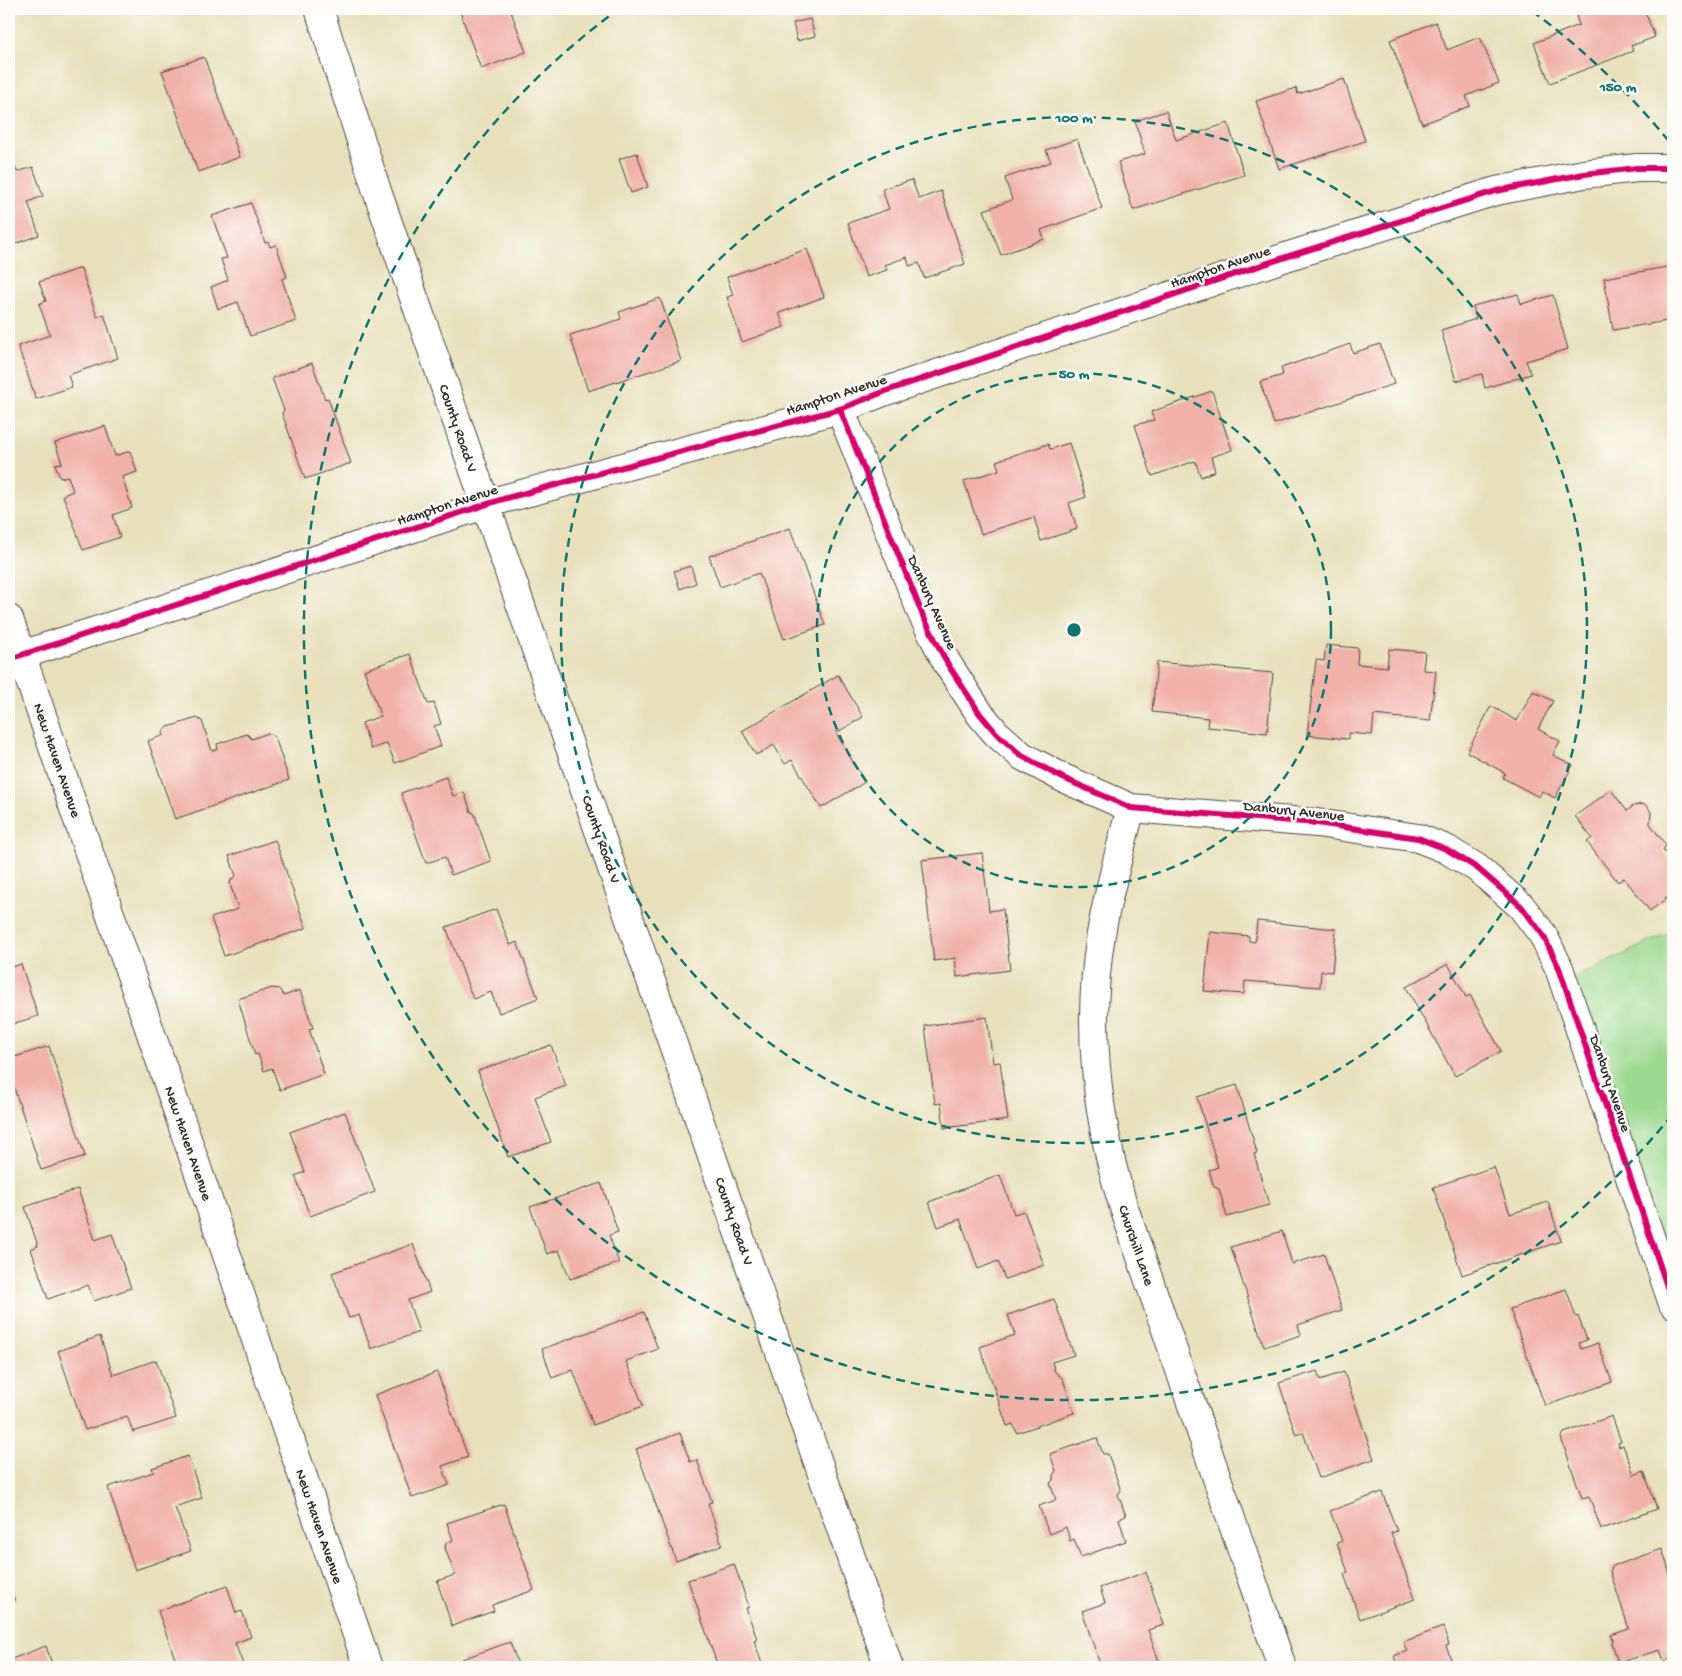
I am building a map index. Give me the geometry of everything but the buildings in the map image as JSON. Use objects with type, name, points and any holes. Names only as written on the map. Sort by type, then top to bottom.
[{"type":"street","name":"County Road V","points":[[319,9],[377,191],[890,1667]]},
{"type":"street","name":"Hampton Avenue","points":[[15,657],[486,505],[840,409],[886,391],[1295,254],[1496,191],[1584,174],[1637,168],[1673,168]]},
{"type":"street","name":"Danbury Avenue","points":[[840,409],[931,635],[980,714],[996,733],[1022,756],[1063,778],[1130,808],[1317,823],[1418,838],[1446,849],[1477,868],[1521,906],[1543,935],[1560,968],[1673,1304]]},
{"type":"street","name":"New Haven Avenue","points":[[9,619],[15,657],[368,1667]]},
{"type":"street","name":"Churchill Lane","points":[[1130,808],[1105,914],[1096,971],[1094,1048],[1102,1124],[1123,1205],[1282,1667]]},
{"type":"green space","points":[[1673,931],[1673,1304],[1563,983]]},
{"type":"cycle path","points":[[9,659],[503,499],[840,409],[886,391],[1295,254],[1496,191],[1584,174],[1637,168],[1673,168]]},
{"type":"cycle path","points":[[840,409],[923,616],[947,663],[980,714],[996,733],[1022,756],[1063,778],[1131,808],[1317,823],[1418,838],[1446,849],[1477,868],[1521,906],[1543,935],[1559,968],[1673,1304]]}]
